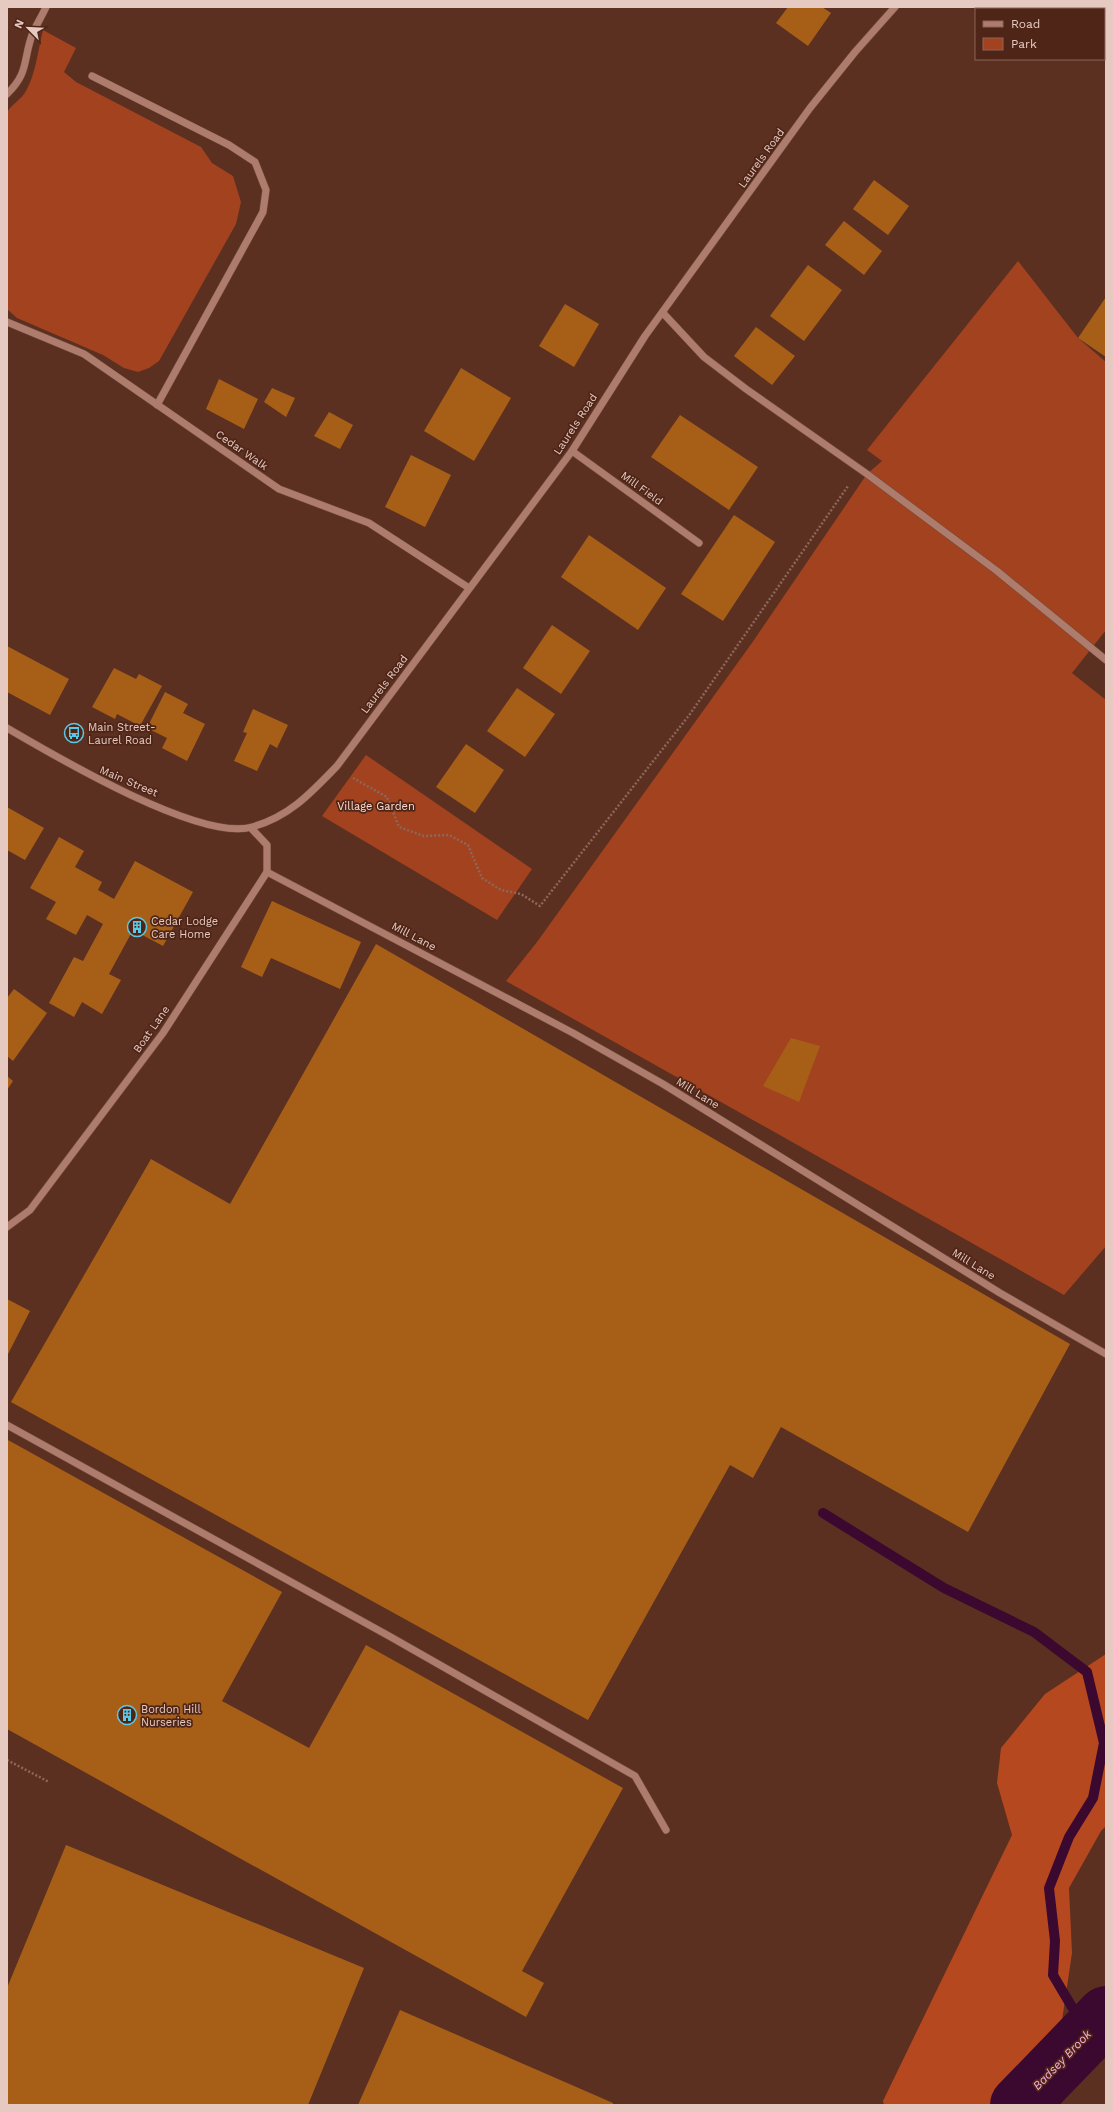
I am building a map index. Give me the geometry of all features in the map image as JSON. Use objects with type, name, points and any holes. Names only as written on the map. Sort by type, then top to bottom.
[{"type":"street","points":[[7,94],[18,83],[26,62],[32,36],[46,7]]},
{"type":"street","name":"Laurels Road","points":[[251,828],[296,807],[336,766],[572,451],[645,336],[810,108],[855,52],[895,7]]},
{"type":"street","points":[[92,76],[230,145],[255,162],[266,190],[263,212],[156,405]]},
{"type":"street","points":[[663,313],[710,361],[746,389],[868,474],[997,571],[1106,660]]},
{"type":"street","name":"Cedar Walk","points":[[7,322],[84,354],[279,489],[369,523],[469,588]]},
{"type":"street","name":"Mill Field","points":[[572,451],[699,543]]},
{"type":"street","name":"Main Street","points":[[7,728],[93,777],[190,819],[229,829],[251,828]]},
{"type":"street","points":[[251,828],[267,845],[267,872]]},
{"type":"street","name":"Boat Lane","points":[[7,1227],[30,1210],[163,1033],[267,872]]},
{"type":"street","name":"Mill Lane","points":[[267,872],[552,1022],[663,1084],[1000,1293],[1106,1354]]},
{"type":"street","points":[[7,1425],[389,1636],[635,1776],[666,1830]]},
{"type":"path","points":[[336,766],[387,797],[399,827],[424,836],[449,835],[468,845],[482,878],[501,890],[521,894],[540,906],[690,714],[852,480]]},
{"type":"path","points":[[7,1760],[49,1782]]},
{"type":"green space","points":[[43,30],[76,48],[64,72],[76,82],[201,147],[212,163],[233,176],[241,202],[236,224],[159,361],[149,368],[138,372],[124,368],[103,355],[17,318],[7,309],[7,112],[24,94],[29,84]]},
{"type":"green space","points":[[1018,261],[1078,338],[1106,362],[1106,630],[1072,673],[1106,700],[1106,1246],[1064,1295],[506,981],[537,942],[754,640],[867,474],[882,461],[867,450]]},
{"type":"green space","name":"Village Garden","points":[[366,755],[532,869],[497,920],[322,816]]},
{"type":"shaded area","points":[[1106,1654],[1106,1826],[1101,1831],[1069,1888],[1072,1953],[1061,2027],[1020,2082],[997,2105],[884,2105],[883,2101],[1012,1835],[997,1783],[1001,1748],[1045,1694]]},
{"type":"building","points":[[788,7],[822,7],[831,13],[808,46],[776,23]]},
{"type":"building","points":[[874,180],[909,206],[888,235],[853,209]]},
{"type":"building","points":[[844,221],[882,251],[864,275],[825,245]]},
{"type":"building","points":[[808,265],[842,290],[804,341],[770,316]]},
{"type":"building","points":[[1106,297],[1106,357],[1078,338]]},
{"type":"building","points":[[565,304],[599,324],[574,367],[539,346]]},
{"type":"building","points":[[756,327],[795,356],[772,385],[734,356]]},
{"type":"building","points":[[461,368],[511,398],[474,461],[424,431]]},
{"type":"building","points":[[219,379],[258,399],[244,429],[206,409]]},
{"type":"building","points":[[272,388],[295,398],[286,417],[264,402]]},
{"type":"building","points":[[329,412],[353,425],[340,449],[314,436]]},
{"type":"building","points":[[680,415],[758,467],[729,510],[651,457]]},
{"type":"building","points":[[411,455],[451,475],[425,527],[385,507]]},
{"type":"building","points":[[734,515],[775,542],[723,621],[681,594]]},
{"type":"building","points":[[589,535],[666,588],[638,630],[561,577]]},
{"type":"building","points":[[552,625],[590,651],[561,694],[523,668]]},
{"type":"building","points":[[7,646],[69,679],[50,715],[7,692]]},
{"type":"building","points":[[114,668],[136,679],[139,674],[162,686],[140,726],[117,714],[115,719],[92,707]]},
{"type":"building","points":[[517,688],[555,714],[525,757],[487,731]]},
{"type":"building","points":[[165,692],[188,704],[183,713],[205,724],[187,761],[162,748],[167,738],[147,728]]},
{"type":"building","points":[[253,709],[288,725],[277,748],[270,744],[257,771],[234,761],[247,733],[243,732]]},
{"type":"building","points":[[466,744],[504,770],[475,813],[436,787]]},
{"type":"building","points":[[7,807],[44,828],[25,860],[7,850]]},
{"type":"building","name":"Cedar Lodge Care Home","points":[[59,837],[84,851],[75,867],[102,882],[98,890],[114,899],[135,861],[193,892],[163,946],[133,930],[109,974],[121,980],[102,1014],[82,1002],[74,1017],[49,1003],[74,957],[83,961],[103,924],[87,915],[76,935],[46,919],[56,902],[30,888]]},
{"type":"building","points":[[272,901],[361,942],[340,989],[271,958],[262,977],[241,967]]},
{"type":"building","points":[[376,944],[1070,1344],[968,1532],[781,1427],[753,1478],[730,1465],[588,1720],[11,1402],[151,1159],[230,1204]]},
{"type":"building","points":[[14,989],[47,1013],[13,1061],[7,1056],[7,998]]},
{"type":"building","points":[[791,1038],[820,1046],[799,1102],[763,1086]]},
{"type":"building","points":[[7,1076],[13,1081],[7,1090]]},
{"type":"building","points":[[7,1299],[30,1311],[7,1356]]},
{"type":"building","name":"Bordon Hill Nurseries","points":[[8,1440],[282,1592],[222,1701],[309,1748],[366,1645],[623,1788],[522,1971],[544,1983],[526,2017],[7,1729]]},
{"type":"building","points":[[66,1845],[364,1968],[308,2105],[7,2105],[7,1988]]},
{"type":"building","points":[[400,2010],[613,2103],[613,2105],[358,2105]]},
{"type":"waterway","points":[[823,1513],[944,1588],[1034,1632],[1087,1672],[1104,1743],[1093,1798],[1069,1837],[1049,1888],[1055,1941],[1053,1975],[1072,2007],[1093,2028]]},
{"type":"waterway","name":"Badsey Brook","points":[[1019,2105],[1106,2015]]},
{"type":"place","name":"Main Street- Laurel Road","points":[[74,733]]},
{"type":"place","name":"Cedar Lodge Care Home","points":[[137,927]]},
{"type":"place","name":"Bordon Hill Nurseries","points":[[127,1715]]}]
